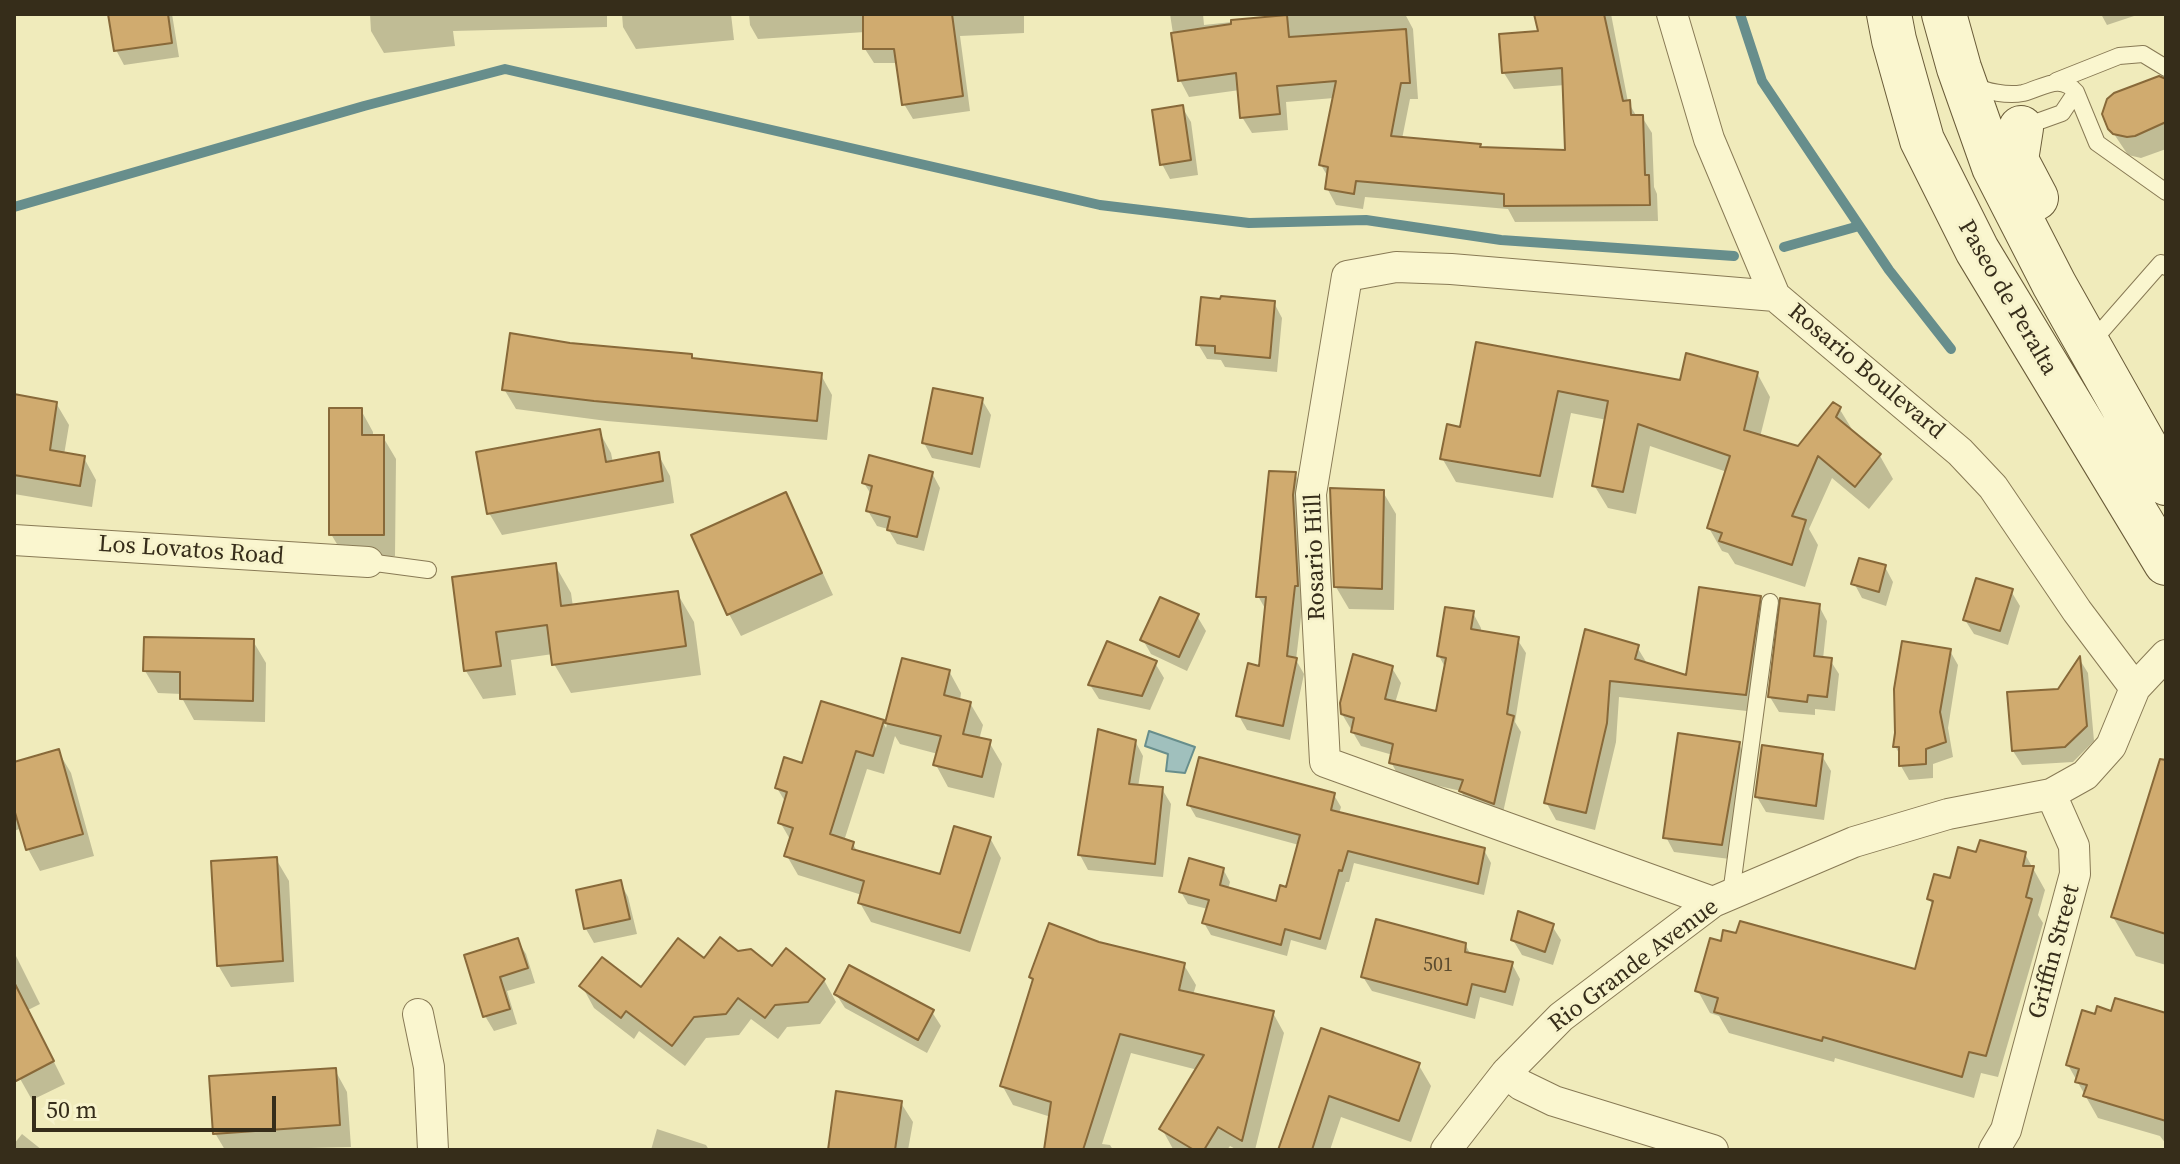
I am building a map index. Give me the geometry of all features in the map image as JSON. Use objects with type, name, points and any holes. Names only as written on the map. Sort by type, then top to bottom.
[{"type":"main road","name":"Paseo de Peralta","points":[[1889,14],[1922,140],[1977,250],[2166,563]]},
{"type":"main road","name":"Paseo de Peralta","points":[[1944,14],[1962,76],[2004,137],[1994,167],[2054,284],[2166,483]]},
{"type":"street","name":"Rosario Boulevard","points":[[1672,14],[1709,139],[1775,296],[1960,452],[1993,487],[2077,611],[2135,688]]},
{"type":"street","name":"Rosario Hill","points":[[1722,898],[1325,762],[1311,494],[1347,276],[1396,267],[1451,269],[1775,296]]},
{"type":"street","name":"Los Lovatos Road","points":[[14,540],[368,562]]},
{"type":"street","points":[[2051,794],[2085,775],[2111,746],[2135,688],[2166,655]]},
{"type":"street","name":"Rio Grande Avenue","points":[[1446,1150],[1506,1073],[1561,1017],[1722,898],[1854,842],[1948,814],[2051,794]]},
{"type":"street","name":"Griffin Street","points":[[1994,1150],[2006,1130],[2075,874],[2074,846],[2051,794]]},
{"type":"street","points":[[418,1014],[429,1067],[433,1150]]},
{"type":"street","points":[[1506,1073],[1521,1085],[1554,1101],[1713,1150]]},
{"type":"lane","points":[[1962,76],[1976,87],[2008,94],[2022,93],[2119,56],[2143,54],[2166,71]]},
{"type":"lane","points":[[2056,81],[2076,92],[2097,143],[2166,192]]},
{"type":"lane","points":[[2004,137],[2062,113],[2076,92]]},
{"type":"lane","points":[[2089,345],[2161,263],[2166,267]]},
{"type":"lane","points":[[368,562],[428,570]]},
{"type":"lane","points":[[1722,898],[1770,602]]},
{"type":"water","points":[[1149,731],[1195,747],[1185,773],[1166,771],[1168,754],[1145,746]]},
{"type":"building","points":[[108,14],[168,14],[172,43],[114,51]]},
{"type":"building","points":[[863,14],[952,14],[963,96],[902,105],[894,49],[863,49]]},
{"type":"building","points":[[1534,14],[1604,14],[1623,101],[1630,100],[1631,115],[1643,115],[1645,175],[1649,175],[1650,205],[1504,206],[1504,194],[1356,181],[1354,194],[1325,189],[1328,167],[1319,165],[1336,81],[1277,86],[1280,114],[1240,118],[1236,73],[1178,81],[1171,33],[1231,24],[1231,20],[1287,15],[1289,37],[1406,29],[1410,83],[1401,83],[1391,136],[1481,144],[1480,147],[1565,150],[1562,68],[1502,73],[1499,34],[1538,31]]},
{"type":"building","points":[[2159,76],[2166,79],[2166,122],[2135,136],[2113,134],[2102,114],[2107,99],[2114,93]]},
{"type":"building","points":[[1183,105],[1191,160],[1160,165],[1152,110]]},
{"type":"building","points":[[1221,296],[1275,301],[1270,358],[1215,353],[1215,346],[1196,345],[1201,297],[1220,299]]},
{"type":"building","points":[[510,333],[822,373],[817,421],[502,390]]},
{"type":"building","points":[[1476,342],[1680,380],[1686,353],[1758,372],[1744,430],[1798,446],[1833,402],[1841,407],[1836,417],[1881,454],[1855,487],[1818,456],[1792,516],[1806,520],[1792,565],[1719,541],[1722,533],[1707,528],[1730,456],[1638,424],[1623,492],[1592,486],[1608,401],[1558,391],[1540,476],[1440,459],[1447,424],[1460,427]]},
{"type":"building","points":[[933,388],[983,398],[972,454],[922,443]]},
{"type":"building","points":[[14,394],[57,402],[50,450],[85,456],[80,486],[14,475]]},
{"type":"building","points":[[329,408],[362,408],[362,435],[384,435],[384,535],[329,535]]},
{"type":"building","points":[[600,429],[606,462],[659,452],[663,481],[487,514],[476,452]]},
{"type":"building","points":[[869,455],[933,472],[917,537],[887,530],[890,517],[866,511],[872,486],[862,483]]},
{"type":"building","points":[[1269,471],[1296,472],[1293,495],[1298,586],[1295,586],[1287,656],[1297,658],[1283,726],[1236,716],[1248,663],[1259,666],[1266,597],[1256,597]]},
{"type":"building","points":[[1330,488],[1384,490],[1382,589],[1334,587]]},
{"type":"building","points":[[786,492],[822,573],[727,615],[691,535]]},
{"type":"building","points":[[1859,558],[1886,565],[1879,592],[1851,584]]},
{"type":"building","points":[[556,563],[561,606],[678,591],[686,646],[552,665],[547,625],[496,632],[501,666],[464,671],[452,577]]},
{"type":"building","points":[[1976,578],[2013,589],[2000,631],[1963,620]]},
{"type":"building","points":[[1699,587],[1761,596],[1746,695],[1610,681],[1607,723],[1586,813],[1544,803],[1585,629],[1639,645],[1635,659],[1686,675]]},
{"type":"building","points":[[1160,597],[1199,614],[1179,657],[1140,640]]},
{"type":"building","points":[[1780,598],[1820,604],[1814,656],[1832,658],[1827,697],[1808,695],[1807,702],[1768,697]]},
{"type":"building","points":[[1445,607],[1474,611],[1471,629],[1519,637],[1507,714],[1514,716],[1494,804],[1459,791],[1463,780],[1389,763],[1393,744],[1351,732],[1354,718],[1341,714],[1340,703],[1353,654],[1393,666],[1385,699],[1436,711],[1446,658],[1437,656]]},
{"type":"building","points":[[144,637],[254,639],[253,701],[180,699],[180,672],[143,671]]},
{"type":"building","points":[[1107,641],[1157,661],[1142,696],[1088,685]]},
{"type":"building","points":[[1902,641],[1951,649],[1940,712],[1946,742],[1926,749],[1926,764],[1899,766],[1899,747],[1893,747],[1894,689]]},
{"type":"building","points":[[2080,656],[2087,726],[2065,747],[2012,751],[2007,692],[2058,689]]},
{"type":"building","points":[[902,658],[950,670],[944,695],[971,702],[963,734],[991,740],[982,777],[933,765],[941,736],[885,723]]},
{"type":"building","points":[[821,701],[884,720],[873,756],[856,751],[830,834],[854,842],[852,849],[940,874],[954,826],[991,837],[960,933],[858,903],[864,881],[784,856],[793,828],[778,823],[787,792],[775,788],[784,757],[802,763]]},
{"type":"building","points":[[1098,729],[1136,740],[1129,784],[1163,787],[1155,864],[1078,855]]},
{"type":"building","points":[[1678,733],[1740,742],[1722,845],[1663,838]]},
{"type":"building","points":[[1762,745],[1823,754],[1816,806],[1755,797]]},
{"type":"building","points":[[59,749],[83,834],[26,850],[14,809],[14,762]]},
{"type":"building","points":[[1199,757],[1335,793],[1331,810],[1485,848],[1478,884],[1348,851],[1342,871],[1339,870],[1320,939],[1285,929],[1281,945],[1202,923],[1209,900],[1179,892],[1189,858],[1224,868],[1220,885],[1276,901],[1280,885],[1286,887],[1300,835],[1187,805]]},
{"type":"building","points":[[2160,759],[2166,760],[2166,934],[2111,917]]},
{"type":"building","points":[[1980,840],[2026,852],[2023,866],[2034,866],[2026,897],[2032,899],[1986,1056],[1969,1052],[1962,1077],[1823,1037],[1822,1041],[1714,1012],[1718,998],[1695,991],[1710,938],[1721,941],[1723,930],[1736,933],[1740,921],[1915,969],[1933,901],[1927,899],[1934,874],[1950,878],[1958,847],[1976,852]]},
{"type":"building","points":[[277,857],[283,961],[217,966],[211,861]]},
{"type":"building","points":[[621,880],[630,919],[584,929],[576,890]]},
{"type":"building","points":[[1518,911],[1554,924],[1545,952],[1511,940]]},
{"type":"building","points":[[1376,919],[1466,943],[1465,952],[1513,962],[1505,992],[1472,984],[1467,1005],[1361,977]]},
{"type":"building","points":[[1049,923],[1099,942],[1185,963],[1179,990],[1274,1011],[1242,1141],[1218,1127],[1204,1150],[1194,1150],[1159,1129],[1204,1055],[1120,1034],[1083,1150],[1044,1150],[1051,1102],[1000,1086],[1033,979],[1029,977]]},
{"type":"building","points":[[720,937],[738,951],[751,949],[772,966],[786,948],[825,979],[808,1002],[775,1005],[765,1018],[738,998],[726,1014],[694,1017],[672,1046],[626,1011],[621,1018],[579,986],[602,957],[641,987],[678,938],[704,958]]},
{"type":"building","points":[[518,938],[528,968],[500,977],[510,1009],[483,1017],[464,955]]},
{"type":"building","points":[[849,965],[934,1010],[918,1040],[834,994]]},
{"type":"building","points":[[14,982],[54,1061],[14,1082]]},
{"type":"building","points":[[2115,998],[2166,1013],[2166,1121],[2083,1096],[2087,1085],[2075,1082],[2079,1069],[2066,1065],[2082,1010],[2095,1014],[2097,1006],[2111,1011]]},
{"type":"building","points":[[1321,1028],[1420,1063],[1399,1121],[1329,1096],[1312,1150],[1278,1150]]},
{"type":"building","points":[[336,1068],[340,1125],[213,1134],[209,1076]]},
{"type":"building","points":[[836,1091],[902,1101],[895,1150],[828,1150]]},
{"type":"waterway","points":[[1740,14],[1762,81],[1889,270],[1951,349]]},
{"type":"waterway","points":[[14,207],[364,106],[505,69],[1100,205],[1249,223],[1366,220],[1501,240],[1734,256]]},
{"type":"waterway","points":[[1784,247],[1859,226]]}]
